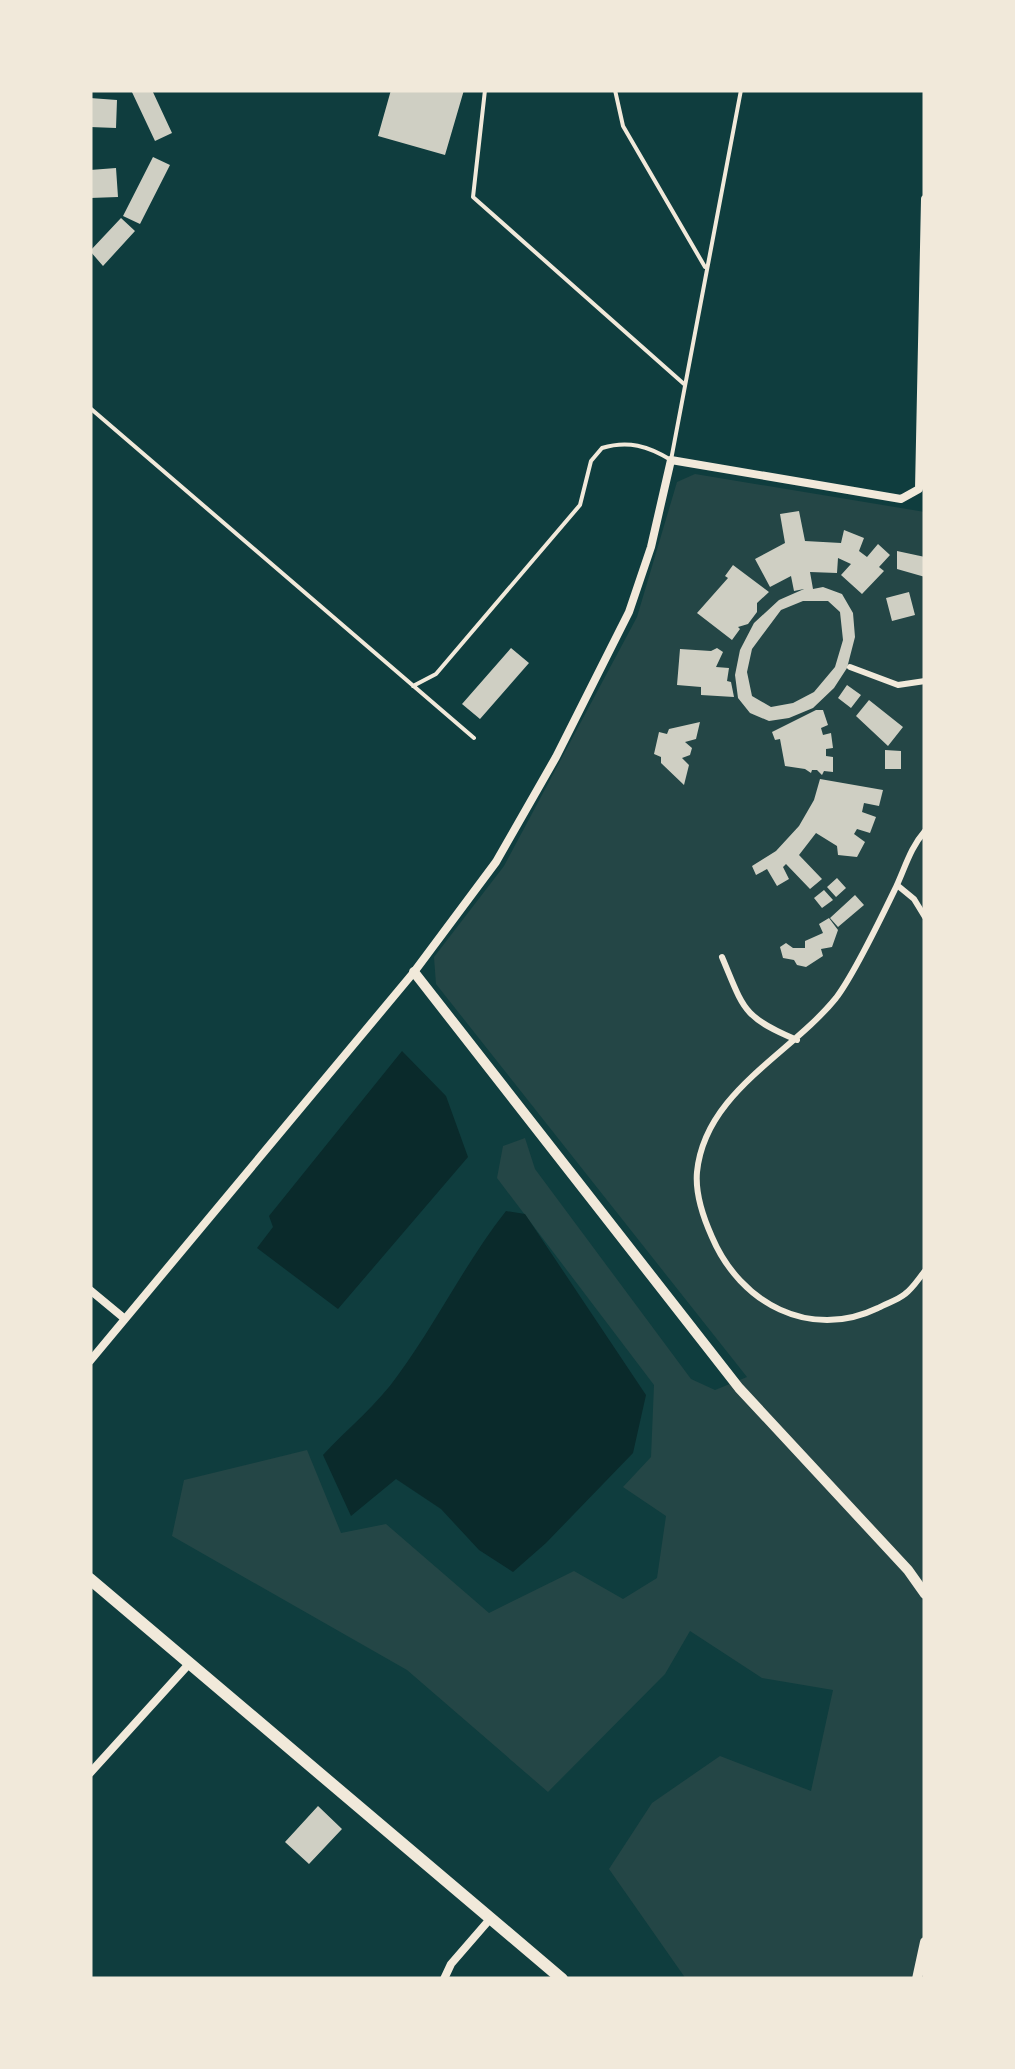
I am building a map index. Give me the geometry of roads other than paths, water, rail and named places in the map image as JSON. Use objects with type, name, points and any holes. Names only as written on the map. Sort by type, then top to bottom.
[{"type":"highway","points":[[90,1579],[562,1979]]},
{"type":"street","points":[[90,1361],[414,972],[496,862],[556,756],[629,612],[650,548],[671,460],[902,499],[919,489],[925,199]]},
{"type":"street","points":[[850,667],[898,685],[925,681]]},
{"type":"street","points":[[925,831],[914,844],[897,885],[838,995],[796,1040],[724,1104],[706,1135],[697,1173],[701,1212],[719,1254],[748,1292],[780,1312],[818,1320],[860,1316],[904,1294],[925,1271]]},
{"type":"street","points":[[897,885],[914,899],[925,917]]},
{"type":"street","points":[[722,957],[744,1010],[796,1040]]},
{"type":"street","points":[[414,972],[739,1388],[908,1570],[925,1594]]},
{"type":"street","points":[[90,1290],[125,1318]]},
{"type":"street","points":[[90,1773],[188,1664]]},
{"type":"street","points":[[444,1979],[451,1964],[490,1919]]},
{"type":"street","points":[[918,1979],[925,1942]]},
{"type":"lane","points":[[485,90],[472,196],[684,384]]},
{"type":"lane","points":[[615,90],[623,126],[706,270]]},
{"type":"lane","points":[[413,686],[436,674],[580,505],[591,461],[602,448],[632,444],[671,460],[740,90]]},
{"type":"lane","points":[[90,408],[474,738]]}]
